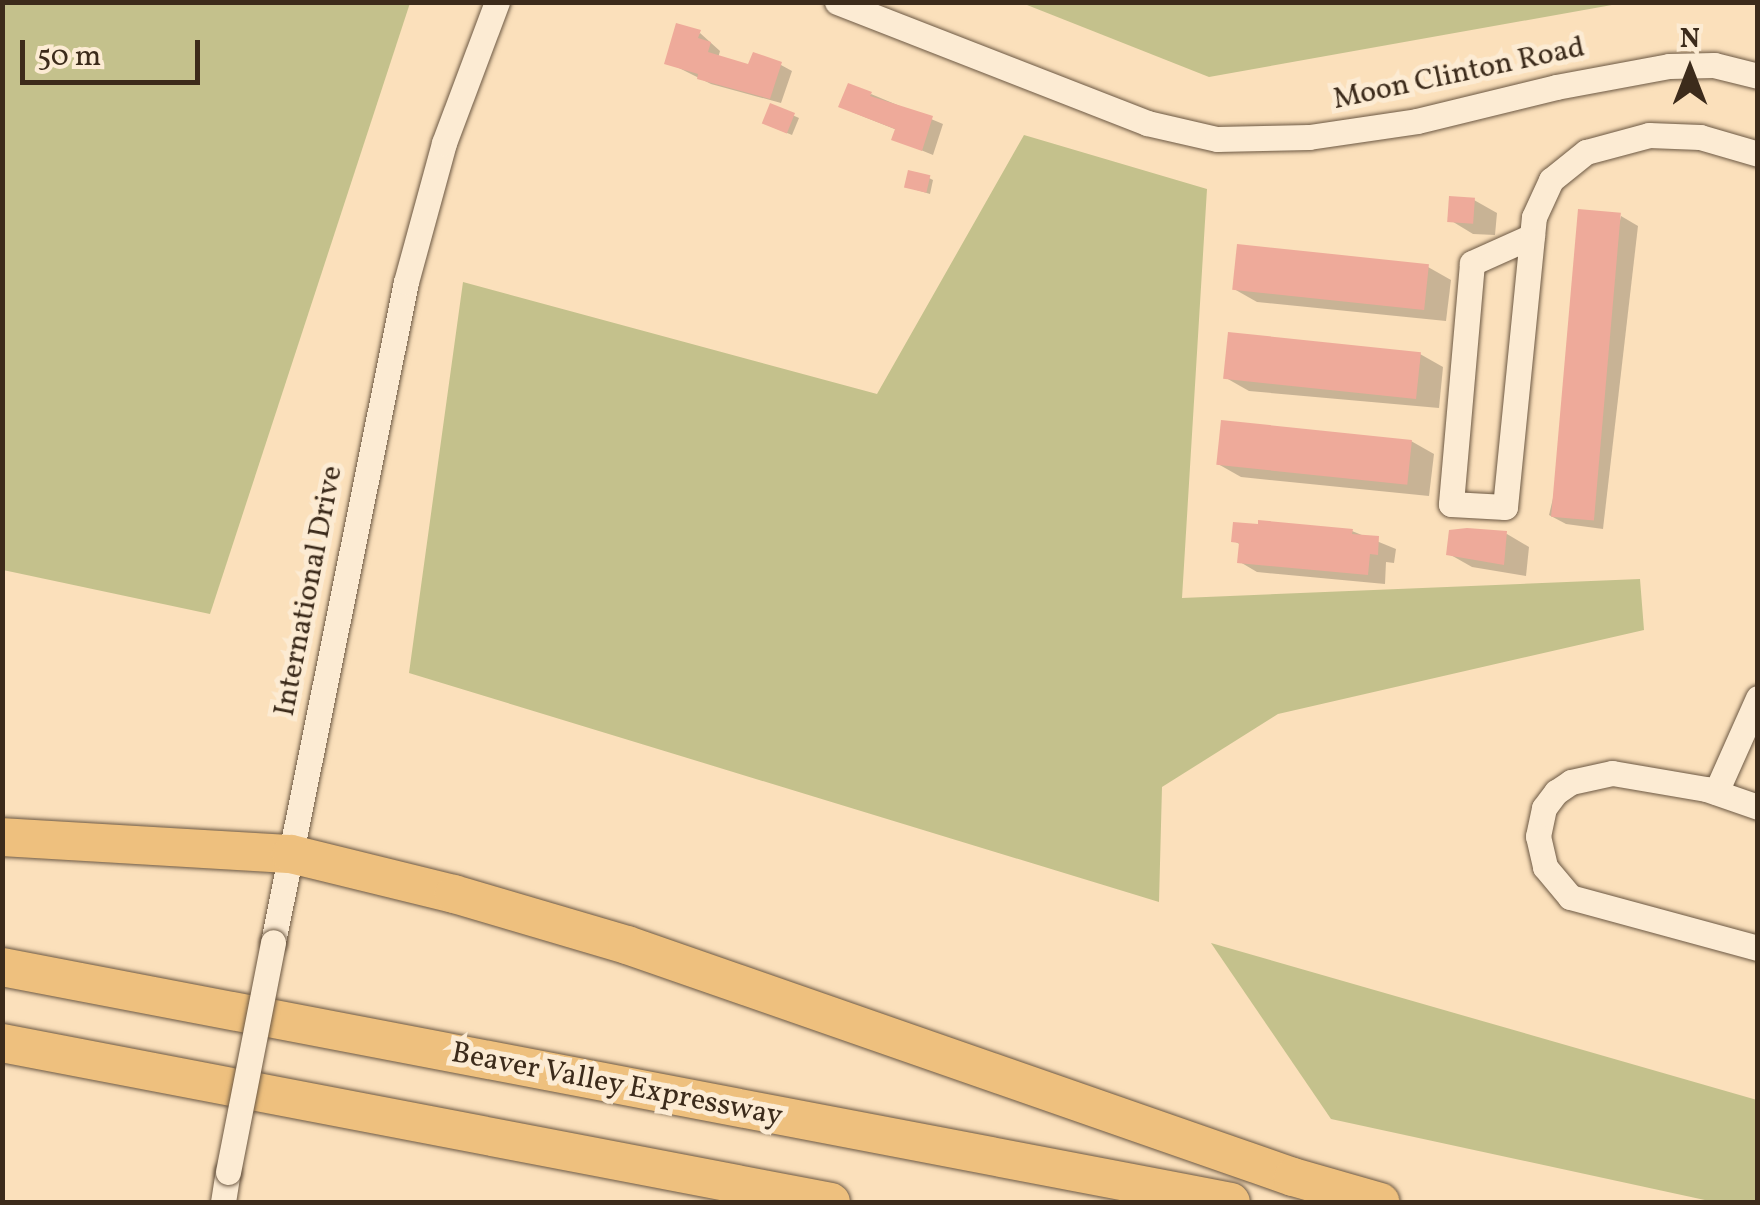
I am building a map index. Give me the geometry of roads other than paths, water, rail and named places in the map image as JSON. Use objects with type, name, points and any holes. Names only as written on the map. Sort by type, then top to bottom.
[{"type":"highway","points":[[2,837],[290,854],[454,894],[627,945],[1293,1177],[1380,1202]]},
{"type":"highway","name":"Beaver Valley Expressway","points":[[2,967],[1231,1202]]},
{"type":"highway","points":[[2,1043],[831,1202]]},
{"type":"street","name":"International Drive","points":[[223,1202],[406,282],[444,143],[497,2]]},
{"type":"street","name":"Moon Clinton Road","points":[[837,2],[1148,123],[1218,139],[1309,137],[1398,124],[1668,66],[1714,65],[1758,76]]},
{"type":"street","points":[[1533,226],[1472,263],[1451,504],[1505,507],[1533,226],[1552,180],[1586,152],[1649,135],[1700,136],[1758,154]]},
{"type":"street","points":[[1716,792],[1758,698]]},
{"type":"street","points":[[1758,807],[1646,775],[1612,772],[1571,782],[1544,808],[1538,836],[1540,853],[1553,880],[1570,897],[1758,948]]}]
